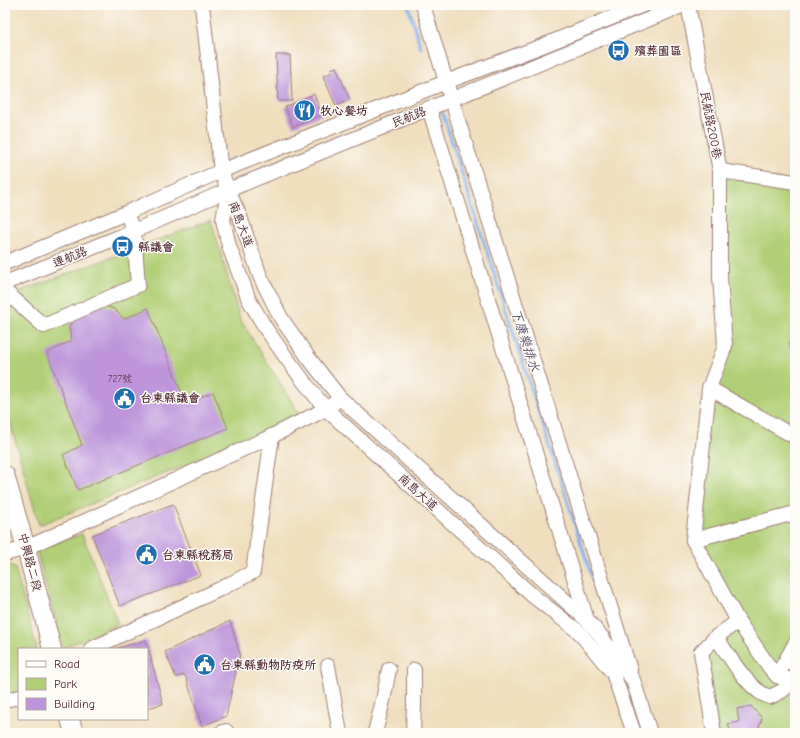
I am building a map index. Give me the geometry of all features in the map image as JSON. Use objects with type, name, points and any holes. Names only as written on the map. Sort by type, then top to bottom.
[{"type":"main road","name":"中興路二段","points":[[5,475],[26,548],[52,648]]},
{"type":"main road","points":[[70,720],[74,733]]},
{"type":"street","points":[[202,5],[222,170],[228,190]]},
{"type":"street","points":[[423,5],[633,680]]},
{"type":"street","name":"民航路","points":[[126,213],[222,170],[542,46],[643,5]]},
{"type":"street","name":"民航路","points":[[134,231],[228,190],[684,5]]},
{"type":"street","name":"民航路200巷","points":[[688,5],[720,171],[795,182]]},
{"type":"street","points":[[429,108],[588,621]]},
{"type":"street","points":[[720,171],[720,277],[725,346],[709,388],[693,540],[738,621],[770,668],[777,676],[784,679],[795,679]]},
{"type":"street","name":"南島大道","points":[[228,190],[240,217],[260,276],[281,318],[308,357],[340,398],[588,621],[633,680],[650,733]]},
{"type":"street","name":"南島大道","points":[[228,190],[223,220],[229,246],[249,300],[266,329],[305,383],[326,409],[533,596],[579,632],[613,673],[634,733]]},
{"type":"street","points":[[5,291],[44,326],[138,285],[134,231],[126,213]]},
{"type":"street","name":"連航路","points":[[5,263],[126,213]]},
{"type":"street","name":"連航路","points":[[5,283],[134,231]]},
{"type":"street","points":[[709,388],[795,437]]},
{"type":"street","points":[[5,554],[26,548],[272,436],[326,409],[340,398]]},
{"type":"street","points":[[93,648],[253,572],[272,436]]},
{"type":"street","points":[[693,540],[795,513]]},
{"type":"street","points":[[714,733],[701,652],[716,637],[738,621]]},
{"type":"street","points":[[716,637],[738,669],[762,694],[770,697],[782,691],[795,679]]},
{"type":"street","points":[[777,676],[795,644]]},
{"type":"street","points":[[328,666],[340,733]]},
{"type":"street","points":[[375,733],[389,668]]},
{"type":"street","points":[[414,670],[414,733]]},
{"type":"street","points":[[5,700],[18,696]]},
{"type":"green space","points":[[720,171],[795,182],[795,733],[709,733],[701,652],[738,621],[693,540],[709,388],[725,346]]},
{"type":"green space","points":[[211,220],[240,319],[302,418],[39,525],[5,404],[5,297]]},
{"type":"green space","points":[[82,534],[118,624],[63,648],[36,549]]},
{"type":"green space","points":[[5,563],[15,568],[37,648],[18,648],[18,692],[5,696]]},
{"type":"building","points":[[276,55],[290,55],[292,101],[278,101]]},
{"type":"building","points":[[336,67],[350,100],[336,106],[323,76],[333,72],[331,69]]},
{"type":"building","name":"牧心餐坊","points":[[314,94],[322,115],[293,127],[285,107]]},
{"type":"building","name":"台東縣議會","points":[[99,304],[114,309],[124,319],[148,308],[186,403],[213,392],[228,428],[78,490],[63,455],[82,445],[47,353],[71,341],[69,326],[80,313]]},
{"type":"building","points":[[795,340],[795,358],[789,343]]},
{"type":"building","name":"台東縣稅務局","points":[[173,504],[201,575],[120,606],[92,535]]},
{"type":"building","name":"台東縣動物防疫所","points":[[230,621],[240,654],[226,716],[202,726],[185,675],[176,677],[165,652]]},
{"type":"building","points":[[146,640],[163,704],[148,708],[148,648],[118,648]]},
{"type":"building","points":[[751,706],[762,718],[757,733],[731,733],[728,724],[739,722],[737,709]]},
{"type":"waterway","name":"下康樂排水","points":[[408,5],[421,49]]},
{"type":"waterway","name":"下康樂排水","points":[[441,108],[596,590]]},
{"type":"place","name":"殯葬園區","points":[[619,51]]},
{"type":"place","name":"牧心餐坊","points":[[304,111]]},
{"type":"place","name":"縣議會","points":[[123,247]]},
{"type":"place","name":"台東縣議會","points":[[124,398]]},
{"type":"place","name":"台東縣稅務局","points":[[147,555]]},
{"type":"place","name":"台東縣動物防疫所","points":[[204,665]]}]
